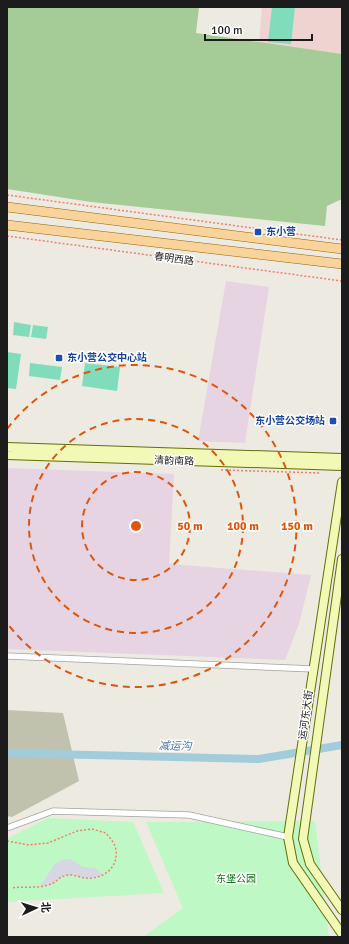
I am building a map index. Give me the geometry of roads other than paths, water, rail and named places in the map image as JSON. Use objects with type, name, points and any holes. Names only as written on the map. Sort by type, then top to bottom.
[{"type":"main road","points":[[7,207],[342,249]]},
{"type":"main road","name":"春明西路","points":[[7,225],[342,264]]},
{"type":"main road","name":"清韵南路","points":[[7,447],[342,458]]},
{"type":"main road","name":"清韵南路","points":[[7,454],[342,466]]},
{"type":"main road","name":"运河东大街","points":[[342,482],[313,669],[296,793],[288,837],[293,863],[342,934]]},
{"type":"main road","name":"运河东大街","points":[[342,559],[303,839],[310,864],[342,910]]},
{"type":"street","points":[[7,656],[313,669]]},
{"type":"street","points":[[7,828],[53,810],[182,814],[288,837]]},
{"type":"waterway","name":"减运沟","points":[[7,753],[259,759],[342,745]]},
{"type":"place","name":"东小营","points":[[258,232]]},
{"type":"place","name":"东小营公交中心站","points":[[59,358]]},
{"type":"place","name":"东小营公交场站","points":[[333,421]]},
{"type":"park label","name":"东堡公园","points":[[236,879]]}]
